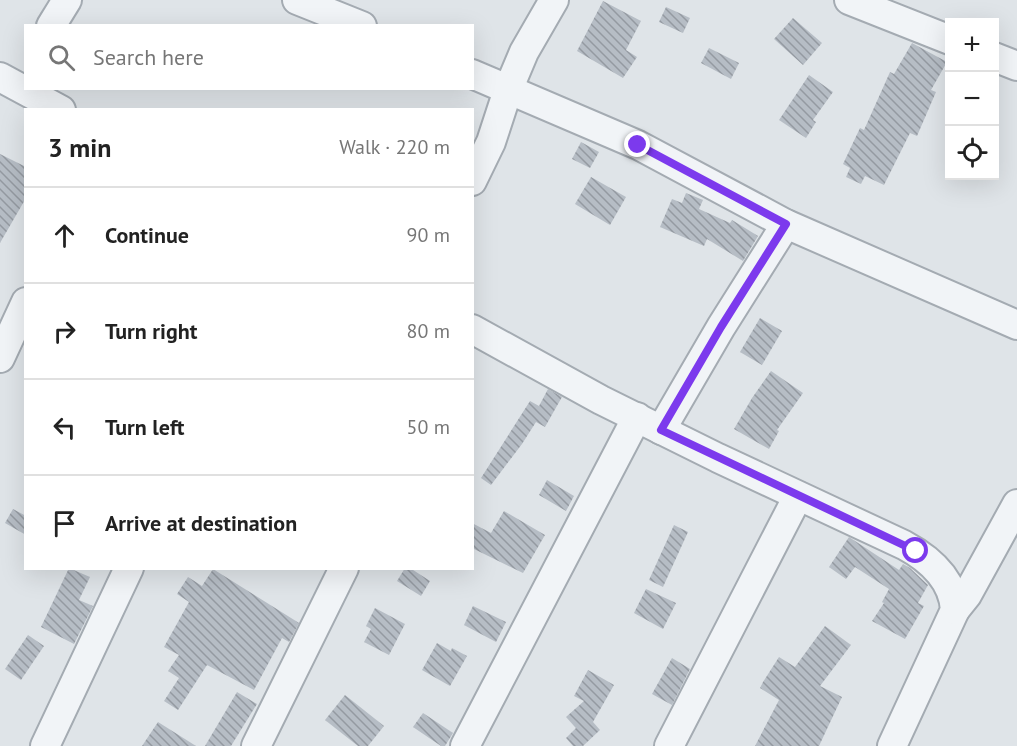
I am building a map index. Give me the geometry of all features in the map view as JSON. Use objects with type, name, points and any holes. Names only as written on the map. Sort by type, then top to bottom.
[{"type":"street","points":[[52,24],[67,0]]},
{"type":"street","points":[[297,0],[357,24]]},
{"type":"street","points":[[474,177],[491,142],[508,90],[524,52],[554,0]]},
{"type":"street","points":[[849,0],[945,38]]},
{"type":"street","points":[[999,59],[1017,66]]},
{"type":"street","points":[[474,75],[638,145],[786,224],[1017,325]]},
{"type":"street","points":[[33,90],[58,108]]},
{"type":"street","points":[[465,746],[649,424],[721,327],[786,224]]},
{"type":"street","points":[[0,358],[24,306]]},
{"type":"street","points":[[474,331],[649,424],[904,545],[926,558],[950,586],[955,610]]},
{"type":"street","points":[[669,746],[798,496]]},
{"type":"street","points":[[892,746],[955,610],[967,595],[1017,504]]},
{"type":"street","points":[[45,746],[128,570]]},
{"type":"street","points":[[256,746],[343,570]]},
{"type":"building","points":[[603,1],[641,21],[626,50],[637,57],[623,78],[577,51]]},
{"type":"building","points":[[666,7],[690,18],[683,33],[659,22]]},
{"type":"building","points":[[793,18],[822,43],[803,65],[774,39]]},
{"type":"building","points":[[912,43],[945,61],[945,66],[931,90],[936,92],[917,136],[910,133],[884,185],[865,176],[861,184],[846,177],[850,168],[843,164],[860,128],[864,130],[890,72],[894,74]]},
{"type":"building","points":[[709,48],[739,63],[731,79],[701,63]]},
{"type":"building","points":[[809,75],[833,92],[813,120],[816,122],[806,138],[779,120]]},
{"type":"building","points":[[581,142],[599,152],[590,168],[572,159]]},
{"type":"building","points":[[0,154],[24,166],[24,201],[0,243]]},
{"type":"building","points":[[591,177],[626,197],[610,225],[575,204]]},
{"type":"building","points":[[686,193],[703,200],[699,209],[730,223],[732,220],[758,236],[743,261],[707,239],[704,246],[660,227],[672,199],[682,203]]},
{"type":"building","points":[[760,318],[782,331],[762,365],[740,352]]},
{"type":"building","points":[[771,371],[803,393],[777,430],[779,431],[769,449],[734,429]]},
{"type":"building","points":[[548,389],[562,397],[545,427],[536,422],[491,485],[481,478],[530,401],[539,406]]},
{"type":"building","points":[[547,480],[574,496],[566,511],[539,495]]},
{"type":"building","points":[[13,509],[24,515],[24,534],[5,523]]},
{"type":"building","points":[[504,511],[545,535],[523,573],[474,549],[474,524],[491,533]]},
{"type":"building","points":[[674,525],[688,532],[663,587],[649,580]]},
{"type":"building","points":[[849,537],[899,570],[903,564],[910,568],[928,585],[918,603],[924,606],[905,639],[872,621],[884,603],[882,602],[889,589],[855,567],[846,579],[829,567]]},
{"type":"building","points":[[68,570],[90,577],[79,600],[93,606],[74,644],[41,627]]},
{"type":"building","points":[[215,570],[299,623],[289,642],[282,638],[254,690],[207,665],[178,710],[164,701],[179,678],[168,671],[179,655],[164,647],[189,602],[177,594],[188,577],[202,586]]},
{"type":"building","points":[[404,570],[413,570],[430,581],[421,596],[397,581]]},
{"type":"building","points":[[646,589],[676,603],[663,629],[634,613]]},
{"type":"building","points":[[473,606],[506,622],[496,642],[464,625]]},
{"type":"building","points":[[375,608],[405,624],[389,655],[364,642],[371,629],[366,626]]},
{"type":"building","points":[[825,626],[851,645],[820,686],[842,697],[819,746],[755,746],[779,700],[760,688],[763,682],[779,657],[795,667]]},
{"type":"building","points":[[28,635],[44,646],[21,680],[5,669]]},
{"type":"building","points":[[437,643],[467,656],[450,686],[422,670]]},
{"type":"building","points":[[672,658],[690,669],[672,705],[652,694]]},
{"type":"building","points":[[588,670],[614,685],[593,722],[600,730],[583,746],[573,746],[566,738],[576,728],[566,717],[584,701],[574,696]]},
{"type":"building","points":[[237,692],[257,704],[231,746],[205,746]]},
{"type":"building","points":[[345,695],[384,726],[368,746],[358,746],[325,720]]},
{"type":"building","points":[[423,713],[453,733],[445,746],[441,746],[413,727]]},
{"type":"building","points":[[158,722],[196,746],[142,746]]},
{"type":"route","points":[[638,145],[786,224],[721,327],[661,430],[916,551]]}]
